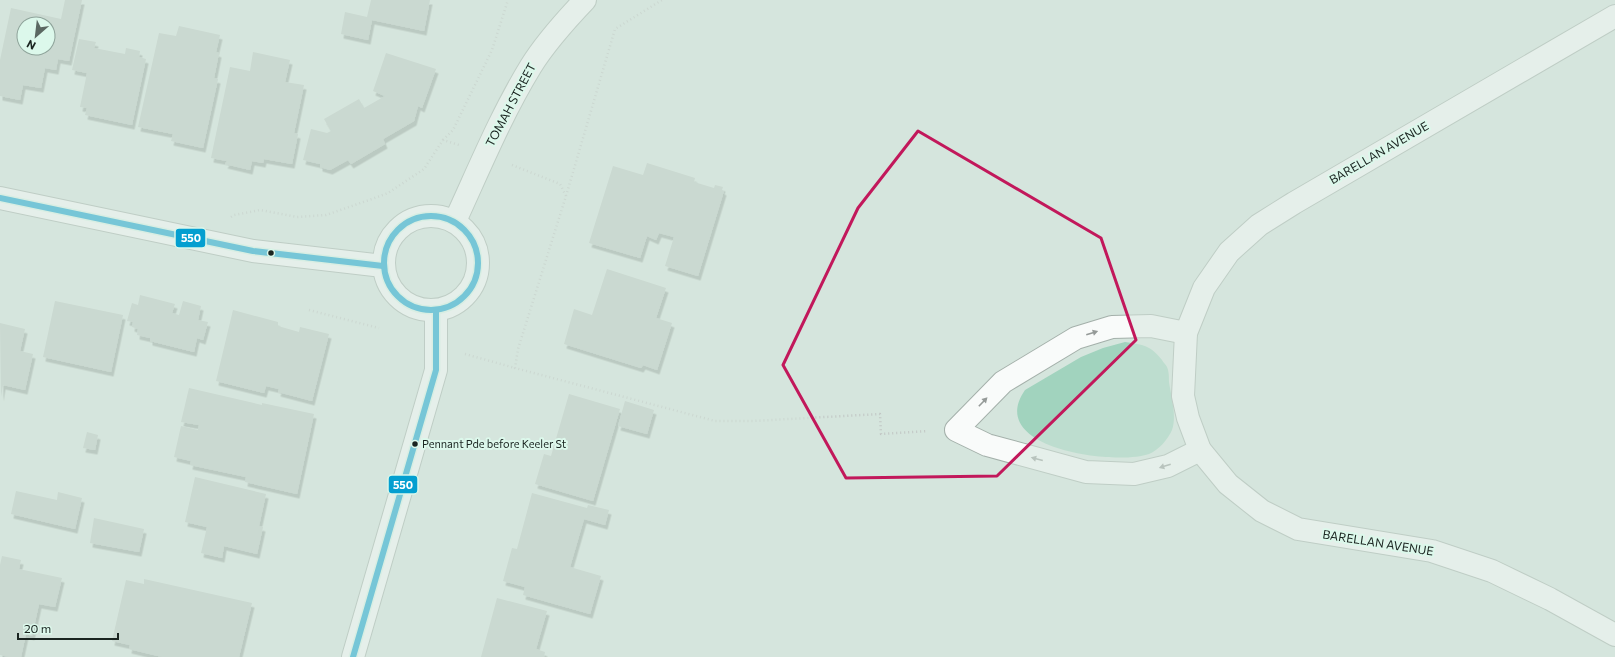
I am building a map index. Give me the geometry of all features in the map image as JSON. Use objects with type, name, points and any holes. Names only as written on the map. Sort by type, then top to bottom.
[{"type":"street","name":"TOMAH STREET","points":[[455,222],[511,100],[532,65],[551,38],[585,0]]},
{"type":"street","name":"BARELLAN AVENUE","points":[[1615,16],[1294,203],[1259,225],[1229,252],[1204,288],[1186,333],[1183,396],[1188,418],[1200,450],[1228,484],[1262,511],[1298,530],[1432,551],[1484,568],[1550,599],[1615,635]]},
{"type":"street","points":[[0,198],[253,251],[383,266]]},
{"type":"street","points":[[426,216],[440,216],[455,222],[466,231],[474,243],[478,258],[478,273],[473,286],[463,298],[451,306],[436,310],[421,310],[407,304],[395,294],[386,281],[383,266],[384,251],[390,238],[399,227],[412,219],[426,216]]},
{"type":"street","points":[[353,657],[436,370],[436,310]]},
{"type":"street","points":[[1186,333],[1151,326],[1112,327],[1076,338],[1003,382],[956,430],[987,445],[1086,472],[1134,474],[1168,466],[1200,450]]},
{"type":"path","points":[[260,210],[297,217],[326,215],[388,193],[424,169],[443,140],[453,130],[492,50],[508,0]]},
{"type":"path","points":[[515,368],[518,349],[566,196],[615,29],[662,0]]},
{"type":"path","points":[[443,140],[453,143]]},
{"type":"path","points":[[512,165],[560,184],[566,196]]},
{"type":"path","points":[[309,310],[379,328]]},
{"type":"path","points":[[436,347],[715,421],[753,421],[880,414],[881,434],[956,430]]},
{"type":"highlighted area","points":[[918,131],[1101,238],[1136,340],[997,476],[846,478],[783,365],[858,208]]},
{"type":"green space","points":[[1125,342],[1146,346],[1154,351],[1168,369],[1174,419],[1172,430],[1168,437],[1156,450],[1149,454],[1132,457],[1084,455],[1059,449],[1037,439],[1022,427],[1017,410],[1025,390],[1081,357],[1103,348]]},
{"type":"building","points":[[65,0],[82,0],[69,61],[58,59],[56,70],[45,68],[41,88],[23,85],[20,100],[0,96],[0,60],[11,8],[47,16],[16,16],[16,56],[56,56],[56,18],[61,19]]},
{"type":"building","points":[[371,0],[430,0],[424,31],[372,20],[368,40],[341,34],[345,12],[367,17]]},
{"type":"building","points":[[179,26],[220,35],[216,52],[219,53],[214,78],[218,79],[203,148],[171,141],[173,134],[138,127],[159,33],[176,36]]},
{"type":"building","points":[[79,39],[96,42],[94,48],[125,54],[126,48],[140,51],[139,57],[146,59],[132,125],[85,115],[87,108],[80,107],[87,73],[72,70]]},
{"type":"building","points":[[253,52],[290,60],[285,82],[304,85],[294,133],[298,134],[292,164],[264,159],[263,163],[252,161],[250,170],[225,164],[227,161],[211,158],[230,67],[250,71]]},
{"type":"building","points":[[386,53],[436,69],[422,108],[418,106],[414,121],[383,139],[385,144],[351,164],[348,160],[330,170],[320,167],[320,164],[303,160],[311,129],[327,133],[331,131],[324,119],[359,99],[364,108],[385,96],[373,91]]},
{"type":"building","points":[[647,163],[695,178],[694,182],[714,188],[715,185],[723,187],[722,190],[724,191],[698,276],[665,266],[674,237],[659,233],[656,240],[647,236],[640,258],[589,243],[613,166],[643,175]]},
{"type":"building","points":[[607,269],[666,288],[656,318],[672,323],[657,370],[643,365],[641,368],[564,344],[574,309],[592,315]]},
{"type":"building","points":[[140,295],[175,304],[172,313],[179,315],[183,301],[201,306],[198,320],[208,322],[203,340],[197,338],[194,352],[150,341],[150,338],[137,335],[138,329],[132,327],[133,322],[127,321],[132,303],[138,305]]},
{"type":"building","points":[[55,301],[123,315],[111,372],[43,357]]},
{"type":"building","points":[[233,310],[278,322],[278,326],[299,332],[300,327],[329,334],[312,401],[278,392],[279,389],[266,386],[264,393],[216,381]]},
{"type":"building","points":[[0,323],[25,329],[20,351],[33,354],[25,390],[3,385],[1,397]]},
{"type":"building","points":[[189,388],[262,405],[262,403],[314,414],[297,494],[245,482],[246,477],[190,465],[191,461],[174,457],[181,426],[198,430],[199,425],[181,422]]},
{"type":"building","points":[[569,394],[620,409],[593,501],[535,484],[544,454],[551,456]]},
{"type":"building","points":[[625,401],[654,410],[647,434],[618,426]]},
{"type":"building","points":[[87,432],[98,435],[95,450],[83,448]]},
{"type":"building","points":[[195,477],[266,494],[259,526],[263,527],[257,554],[224,546],[222,558],[201,553],[207,527],[185,522]]},
{"type":"building","points":[[16,491],[57,500],[58,492],[82,498],[75,529],[11,514]]},
{"type":"building","points":[[532,493],[587,508],[588,505],[609,510],[605,525],[584,519],[570,567],[601,576],[590,614],[523,595],[525,587],[503,581],[512,548],[517,549]]},
{"type":"building","points":[[94,518],[144,529],[139,552],[90,543]]},
{"type":"building","points":[[2,556],[21,560],[19,569],[62,578],[55,607],[39,604],[32,636],[26,634],[21,657],[0,655],[0,565]]},
{"type":"building","points":[[144,579],[252,603],[239,657],[162,657],[129,649],[130,645],[112,641],[126,580],[144,584]]},
{"type":"building","points":[[497,598],[547,611],[536,649],[545,652],[544,657],[481,657]]},
{"type":"transit line","name":"550","points":[[0,198],[253,251],[383,266]]},
{"type":"transit line","name":"550","points":[[431,216],[449,219],[464,230],[475,245],[478,263],[475,281],[464,296],[449,307],[431,310],[413,307],[398,296],[387,281],[384,263],[387,245],[398,230],[413,219],[431,216]]},
{"type":"transit line","name":"550","points":[[353,657],[436,370],[436,310]]},
{"type":"place","name":"Pennant Pde before Keeler St","points":[[415,444]]}]
